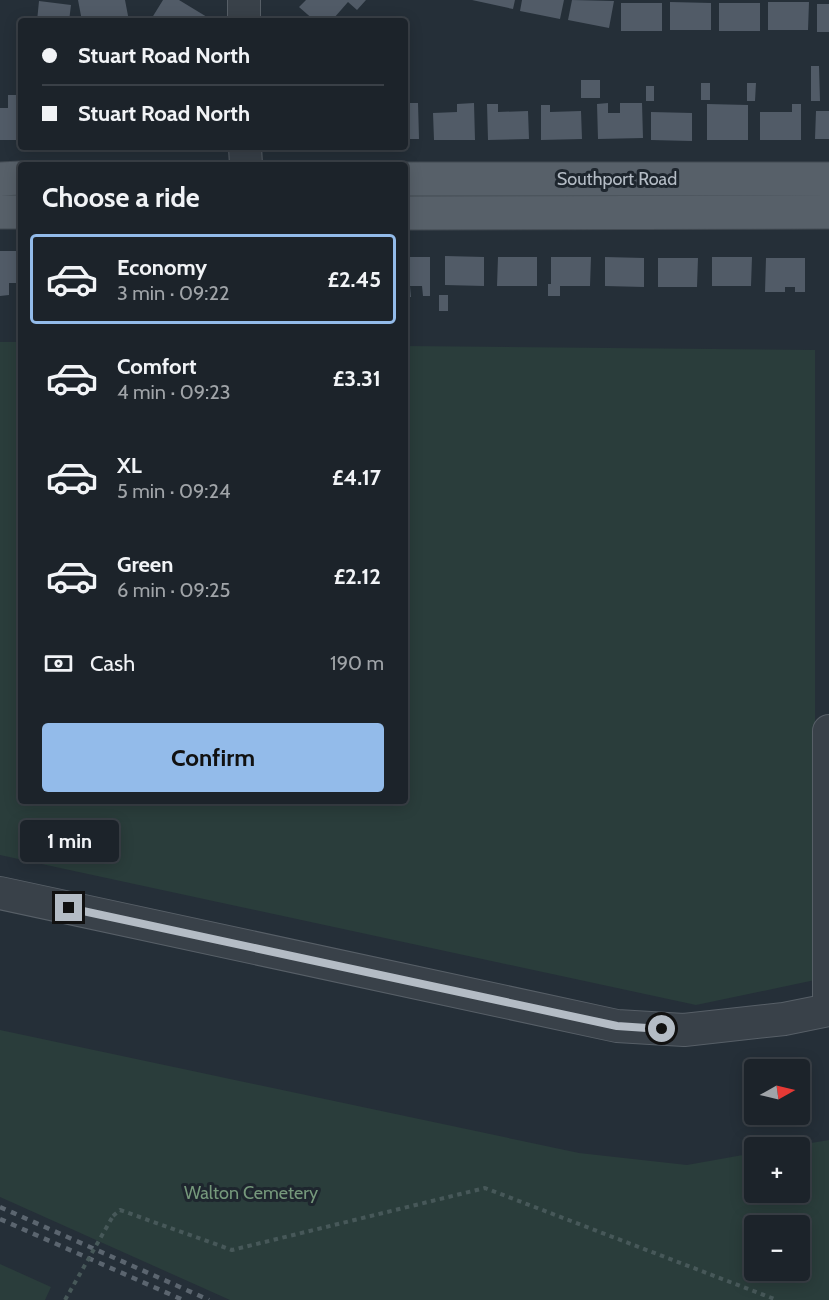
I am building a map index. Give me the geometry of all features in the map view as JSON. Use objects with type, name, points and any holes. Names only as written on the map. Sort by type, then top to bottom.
[{"type":"main road","points":[[0,179],[18,178]]},
{"type":"main road","name":"Southport Road","points":[[408,179],[829,179]]},
{"type":"main road","points":[[0,212],[18,212]]},
{"type":"main road","name":"Southport Road","points":[[408,213],[829,212]]},
{"type":"street","points":[[244,0],[244,18]]},
{"type":"street","points":[[0,893],[617,1026],[684,1030],[784,1019],[829,1010],[829,731]]},
{"type":"path","points":[[65,1300],[113,1216],[120,1210],[232,1250],[485,1188],[777,1300]]},
{"type":"green space","points":[[0,342],[18,342],[18,804],[408,804],[408,346],[815,350],[815,980],[696,1005],[0,855]]},
{"type":"green space","name":"Walton Cemetery","points":[[0,1030],[579,1153],[687,1165],[744,1155],[744,1203],[810,1203],[810,1143],[829,1140],[829,1300],[230,1300],[0,1197]]},
{"type":"green space","points":[[0,1264],[51,1287],[45,1300],[0,1300]]},
{"type":"building","points":[[78,0],[125,0],[128,18],[81,18]]},
{"type":"building","points":[[163,0],[179,0],[207,17],[206,18],[152,18]]},
{"type":"building","points":[[306,0],[366,0],[357,10],[348,2],[334,18],[312,18],[299,7]]},
{"type":"building","points":[[472,0],[515,0],[513,9]]},
{"type":"building","points":[[522,0],[564,0],[560,19],[520,11]]},
{"type":"building","points":[[572,0],[614,1],[609,28],[568,20]]},
{"type":"building","points":[[39,1],[71,5],[69,18],[37,18]]},
{"type":"building","points":[[670,2],[711,3],[711,30],[670,30]]},
{"type":"building","points":[[768,2],[809,2],[808,30],[768,30]]},
{"type":"building","points":[[621,3],[662,3],[662,31],[621,31]]},
{"type":"building","points":[[719,3],[760,3],[760,31],[719,31]]},
{"type":"building","points":[[817,4],[829,4],[829,32],[817,32]]},
{"type":"building","points":[[811,66],[819,66],[820,101],[811,101]]},
{"type":"building","points":[[581,80],[600,80],[600,98],[581,98]]},
{"type":"building","points":[[701,83],[710,83],[710,100],[701,100]]},
{"type":"building","points":[[747,83],[756,83],[755,101],[747,101]]},
{"type":"building","points":[[646,86],[654,86],[654,101],[646,101]]},
{"type":"building","points":[[8,95],[18,95],[18,140],[0,140],[0,108],[8,108]]},
{"type":"building","points":[[410,103],[418,103],[419,139],[408,139],[408,111],[410,111]]},
{"type":"building","points":[[474,103],[475,140],[434,140],[433,113],[457,112],[457,104]]},
{"type":"building","points":[[608,103],[608,113],[620,113],[620,103],[642,103],[643,138],[598,139],[597,104]]},
{"type":"building","points":[[487,104],[498,104],[498,112],[528,111],[529,139],[488,140]]},
{"type":"building","points":[[707,104],[748,105],[748,140],[707,140]]},
{"type":"building","points":[[792,104],[801,104],[801,140],[760,140],[760,112],[792,112]]},
{"type":"building","points":[[541,105],[550,105],[550,112],[581,111],[582,139],[541,140]]},
{"type":"building","points":[[816,111],[829,111],[829,139],[815,139]]},
{"type":"building","points":[[651,112],[692,113],[692,141],[651,140]]},
{"type":"building","points":[[0,251],[18,251],[18,283],[9,283],[9,295],[0,296]]},
{"type":"building","points":[[445,256],[484,257],[484,286],[445,285]]},
{"type":"building","points":[[408,257],[430,257],[430,296],[423,296],[422,286],[410,286],[411,297],[408,297]]},
{"type":"building","points":[[498,257],[537,257],[537,286],[497,286]]},
{"type":"building","points":[[551,257],[591,257],[590,286],[560,286],[560,296],[548,296],[548,284],[551,284]]},
{"type":"building","points":[[605,257],[644,258],[644,287],[605,286]]},
{"type":"building","points":[[712,257],[752,257],[751,286],[712,286]]},
{"type":"building","points":[[658,258],[698,258],[697,287],[658,287]]},
{"type":"building","points":[[766,258],[805,258],[805,292],[795,292],[795,287],[785,287],[785,292],[765,292]]},
{"type":"building","points":[[439,295],[448,295],[448,311],[439,311]]},
{"type":"railway","points":[[0,1207],[209,1300]]},
{"type":"railway","points":[[0,1219],[183,1300]]},
{"type":"route","points":[[69,908],[617,1026],[662,1029]]}]
